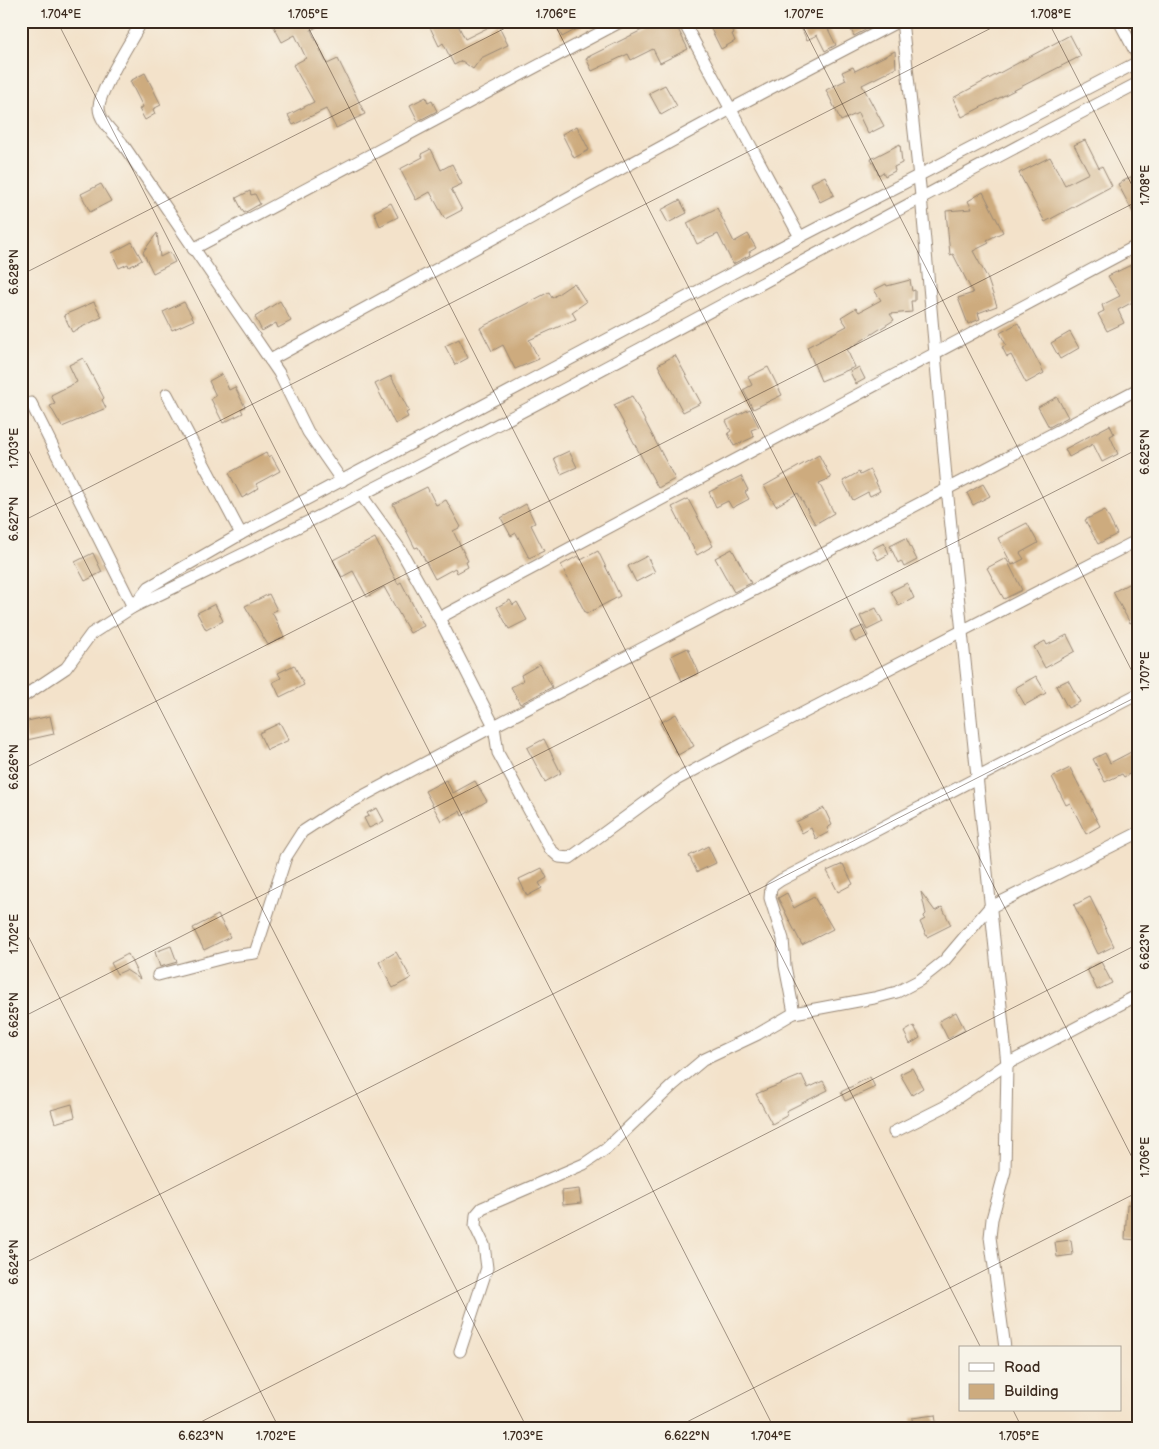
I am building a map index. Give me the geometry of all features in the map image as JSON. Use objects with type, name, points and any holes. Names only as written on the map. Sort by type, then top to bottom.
[{"type":"street","points":[[142,21],[104,91],[98,108],[102,118],[122,143],[279,373],[308,432],[342,482]]},
{"type":"street","points":[[193,249],[622,21]]},
{"type":"street","points":[[684,21],[800,237]]},
{"type":"street","points":[[270,360],[732,109],[900,21],[921,196],[947,488],[1006,1064],[1005,1171],[992,1219],[990,1237],[1005,1346]]},
{"type":"street","points":[[1119,21],[1138,57]]},
{"type":"street","points":[[133,607],[149,587],[241,534],[800,237],[1138,62]]},
{"type":"street","points":[[21,698],[66,668],[91,634],[133,607],[362,496],[921,196],[1138,83]]},
{"type":"street","points":[[438,618],[1138,245]]},
{"type":"street","points":[[158,975],[231,956],[255,953],[286,857],[302,832],[331,813],[1138,389]]},
{"type":"street","points":[[167,394],[241,534]]},
{"type":"street","points":[[31,403],[133,607]]},
{"type":"street","points":[[362,496],[400,549],[438,618],[494,726],[498,753],[550,849],[559,857],[570,858],[676,780],[1138,540]]},
{"type":"street","points":[[794,1013],[784,966],[783,939],[770,898],[771,887],[781,880],[1138,694]]},
{"type":"street","points":[[460,1351],[487,1268],[484,1245],[475,1226],[476,1215],[482,1208],[584,1164],[606,1150],[673,1085],[703,1060],[758,1034],[794,1013],[897,992],[920,980],[944,960],[989,908],[1138,833]]},
{"type":"street","points":[[894,1132],[944,1107],[1006,1064],[1138,995]]},
{"type":"building","points":[[271,21],[328,21],[311,30],[327,64],[338,59],[365,114],[336,128],[326,109],[293,125],[288,115],[314,102],[293,65],[306,58],[295,35],[282,42]]},
{"type":"building","points":[[427,21],[456,21],[465,39],[497,23],[508,45],[481,58],[473,69],[462,61],[454,65],[443,43],[439,46]]},
{"type":"building","points":[[554,21],[592,21],[562,37]]},
{"type":"building","points":[[660,21],[674,21],[688,49],[660,63],[653,49],[631,60],[628,54],[592,71],[586,58]]},
{"type":"building","points":[[707,21],[728,21],[734,33],[732,34],[735,41],[721,49]]},
{"type":"building","points":[[798,21],[843,21],[828,29],[836,45],[825,51],[817,35],[807,40]]},
{"type":"building","points":[[847,21],[865,21],[869,28],[854,36]]},
{"type":"building","points":[[1070,35],[1081,56],[962,117],[953,98]]},
{"type":"building","points":[[895,51],[896,68],[862,85],[884,126],[868,134],[858,113],[841,121],[826,90],[846,80],[842,72],[853,67],[855,71]]},
{"type":"building","points":[[145,73],[161,105],[153,109],[155,114],[145,120],[139,109],[143,107],[130,81]]},
{"type":"building","points":[[665,85],[677,106],[661,115],[649,93]]},
{"type":"building","points":[[426,97],[428,103],[432,101],[437,111],[418,121],[410,105]]},
{"type":"building","points":[[577,126],[589,150],[574,158],[562,134]]},
{"type":"building","points":[[1085,140],[1099,168],[1102,166],[1112,186],[1045,222],[1019,173],[1050,157],[1065,185],[1089,173],[1074,145]]},
{"type":"building","points":[[900,144],[902,163],[894,167],[895,171],[885,176],[883,172],[879,175],[871,159]]},
{"type":"building","points":[[431,149],[441,170],[452,164],[462,184],[451,189],[462,210],[445,219],[430,192],[416,200],[400,169],[423,157],[421,154]]},
{"type":"building","points":[[1138,173],[1138,222],[1118,184]]},
{"type":"building","points":[[825,176],[834,195],[820,202],[811,183]]},
{"type":"building","points":[[101,184],[111,201],[90,212],[81,194]]},
{"type":"building","points":[[250,191],[251,195],[255,194],[260,204],[244,213],[236,198]]},
{"type":"building","points":[[983,192],[1003,232],[987,240],[989,243],[973,251],[987,277],[997,306],[978,313],[980,319],[968,324],[958,298],[973,293],[953,254],[950,255],[946,211],[972,209],[968,201]]},
{"type":"building","points":[[680,200],[687,213],[668,223],[661,210]]},
{"type":"building","points":[[391,203],[398,217],[380,226],[374,212]]},
{"type":"building","points":[[717,208],[734,242],[748,234],[756,248],[749,252],[750,255],[733,264],[718,234],[697,244],[687,223]]},
{"type":"building","points":[[157,233],[160,257],[170,252],[175,262],[153,273],[143,252]]},
{"type":"building","points":[[132,242],[142,260],[129,267],[128,264],[119,268],[112,253]]},
{"type":"building","points":[[1131,265],[1138,277],[1138,299],[1118,310],[1124,323],[1107,331],[1098,314],[1104,311],[1102,305],[1120,296],[1108,276]]},
{"type":"building","points":[[910,280],[912,291],[915,290],[915,301],[911,301],[912,312],[890,314],[894,320],[847,350],[855,367],[821,381],[807,347],[847,326],[841,317],[856,308],[859,312],[881,300],[874,290],[886,284],[887,286]]},
{"type":"building","points":[[574,283],[586,302],[572,312],[576,319],[529,340],[539,359],[515,369],[503,345],[492,351],[480,328],[549,292],[552,298]]},
{"type":"building","points":[[280,301],[291,321],[278,328],[276,323],[262,331],[255,317]]},
{"type":"building","points":[[94,302],[102,317],[72,332],[64,315]]},
{"type":"building","points":[[184,302],[194,320],[172,330],[163,312]]},
{"type":"building","points":[[1018,323],[1044,373],[1026,383],[1011,355],[1007,357],[1002,347],[1006,345],[1000,333]]},
{"type":"building","points":[[1070,332],[1079,348],[1060,359],[1051,343]]},
{"type":"building","points":[[459,339],[468,358],[455,365],[445,346]]},
{"type":"building","points":[[675,355],[701,403],[683,412],[658,365]]},
{"type":"building","points":[[83,358],[104,398],[102,400],[106,408],[62,427],[50,406],[55,404],[51,395],[77,382],[69,365]]},
{"type":"building","points":[[768,367],[782,395],[753,409],[743,390],[752,385],[748,377]]},
{"type":"building","points":[[859,367],[865,379],[856,384],[850,372]]},
{"type":"building","points":[[222,374],[229,390],[235,387],[245,407],[241,409],[243,413],[223,423],[211,399],[216,396],[209,381]]},
{"type":"building","points":[[391,376],[409,411],[406,413],[408,417],[395,424],[375,384]]},
{"type":"building","points":[[632,396],[675,479],[658,488],[614,405]]},
{"type":"building","points":[[1057,397],[1068,417],[1049,427],[1038,407]]},
{"type":"building","points":[[750,409],[759,427],[751,430],[754,437],[734,446],[728,433],[731,431],[726,421]]},
{"type":"building","points":[[1110,425],[1114,434],[1110,436],[1118,454],[1102,462],[1093,444],[1069,457],[1065,449]]},
{"type":"building","points":[[569,451],[577,467],[561,474],[554,458]]},
{"type":"building","points":[[266,453],[268,457],[271,455],[280,471],[256,484],[259,488],[242,498],[229,473]]},
{"type":"building","points":[[819,455],[831,478],[819,483],[834,513],[815,524],[798,493],[776,506],[764,486]]},
{"type":"building","points":[[870,470],[880,491],[870,496],[868,492],[853,500],[843,481],[859,472],[860,475]]},
{"type":"building","points":[[741,476],[748,490],[745,492],[749,499],[732,508],[728,501],[716,507],[709,492]]},
{"type":"building","points":[[983,484],[990,496],[973,505],[967,493]]},
{"type":"building","points":[[427,487],[436,505],[446,500],[461,527],[453,531],[468,561],[466,562],[468,567],[457,573],[455,568],[435,579],[418,547],[415,548],[393,504]]},
{"type":"building","points":[[688,499],[713,546],[697,555],[672,507]]},
{"type":"building","points":[[526,504],[535,523],[531,525],[544,551],[529,558],[516,533],[511,536],[501,518]]},
{"type":"building","points":[[1105,510],[1117,534],[1098,544],[1085,520]]},
{"type":"building","points":[[1027,523],[1038,543],[1020,553],[1024,559],[1012,565],[998,538]]},
{"type":"building","points":[[375,538],[398,584],[401,582],[424,626],[410,633],[384,587],[367,597],[353,571],[342,577],[333,560]]},
{"type":"building","points":[[906,538],[917,560],[904,567],[901,561],[898,563],[890,546]]},
{"type":"building","points":[[884,543],[889,554],[878,560],[872,549]]},
{"type":"building","points":[[732,549],[751,583],[734,592],[715,558]]},
{"type":"building","points":[[598,551],[620,596],[586,614],[561,565],[578,556],[581,560]]},
{"type":"building","points":[[93,553],[102,572],[85,581],[75,562]]},
{"type":"building","points":[[647,556],[655,572],[636,582],[628,566]]},
{"type":"building","points":[[1006,558],[1022,590],[1004,599],[987,568]]},
{"type":"building","points":[[907,583],[914,598],[899,606],[891,591]]},
{"type":"building","points":[[1130,583],[1138,597],[1138,619],[1130,623],[1113,592]]},
{"type":"building","points":[[269,594],[277,610],[272,612],[284,637],[268,645],[245,606]]},
{"type":"building","points":[[510,600],[513,605],[517,602],[527,620],[509,629],[497,607]]},
{"type":"building","points":[[215,604],[223,621],[206,630],[197,613]]},
{"type":"building","points":[[876,608],[883,622],[867,630],[860,616]]},
{"type":"building","points":[[863,626],[868,636],[855,642],[850,632]]},
{"type":"building","points":[[1067,635],[1075,651],[1045,668],[1034,647],[1045,641],[1047,645]]},
{"type":"building","points":[[688,648],[699,673],[682,681],[671,656]]},
{"type":"building","points":[[540,664],[552,687],[520,704],[511,687],[523,681],[521,675]]},
{"type":"building","points":[[294,665],[304,685],[280,697],[273,682],[281,678],[278,673]]},
{"type":"building","points":[[1036,676],[1046,693],[1025,705],[1015,688]]},
{"type":"building","points":[[1068,680],[1080,702],[1068,708],[1056,686]]},
{"type":"building","points":[[676,714],[694,746],[678,755],[660,723]]},
{"type":"building","points":[[50,716],[54,734],[27,740],[23,722]]},
{"type":"building","points":[[280,723],[289,740],[267,750],[259,733]]},
{"type":"building","points":[[544,739],[561,773],[545,782],[527,748]]},
{"type":"building","points":[[1131,752],[1138,764],[1138,769],[1124,777],[1122,774],[1105,782],[1093,759],[1105,753],[1110,763]]},
{"type":"building","points":[[1070,768],[1100,826],[1086,834],[1070,803],[1066,805],[1052,777]]},
{"type":"building","points":[[446,780],[453,793],[475,781],[487,801],[462,816],[460,811],[441,821],[425,791]]},
{"type":"building","points":[[377,808],[384,821],[369,828],[364,818],[369,816],[367,813]]},
{"type":"building","points":[[824,808],[832,825],[827,828],[829,832],[816,839],[811,828],[802,833],[796,822]]},
{"type":"building","points":[[708,846],[716,863],[697,872],[689,856]]},
{"type":"building","points":[[843,864],[853,884],[838,892],[827,871]]},
{"type":"building","points":[[542,868],[547,878],[539,883],[542,888],[527,896],[519,879]]},
{"type":"building","points":[[921,892],[935,911],[942,907],[951,925],[927,937],[920,922],[925,919],[924,916],[926,914]]},
{"type":"building","points":[[787,893],[794,908],[814,897],[833,929],[802,945],[778,898]]},
{"type":"building","points":[[1090,897],[1114,946],[1098,954],[1074,905]]},
{"type":"building","points":[[218,915],[230,937],[204,950],[193,928]]},
{"type":"building","points":[[171,946],[177,962],[160,967],[155,952]]},
{"type":"building","points":[[396,952],[411,978],[393,988],[379,962]]},
{"type":"building","points":[[128,954],[140,979],[126,970],[117,974],[111,963]]},
{"type":"building","points":[[1101,962],[1112,983],[1097,990],[1087,969]]},
{"type":"building","points":[[956,1012],[965,1030],[948,1039],[939,1021]]},
{"type":"building","points":[[914,1026],[920,1038],[910,1044],[904,1032]]},
{"type":"building","points":[[912,1068],[923,1088],[912,1095],[900,1074]]},
{"type":"building","points":[[802,1075],[808,1088],[823,1081],[828,1090],[786,1111],[788,1115],[772,1124],[756,1094]]},
{"type":"building","points":[[870,1077],[875,1087],[845,1101],[841,1092]]},
{"type":"building","points":[[72,1104],[75,1117],[55,1123],[51,1110]]},
{"type":"building","points":[[579,1189],[581,1203],[563,1205],[562,1191]]},
{"type":"building","points":[[1127,1204],[1138,1205],[1137,1240],[1125,1239]]},
{"type":"building","points":[[1071,1240],[1073,1255],[1057,1257],[1055,1242]]},
{"type":"building","points":[[935,1415],[937,1428],[913,1428],[912,1418]]}]
